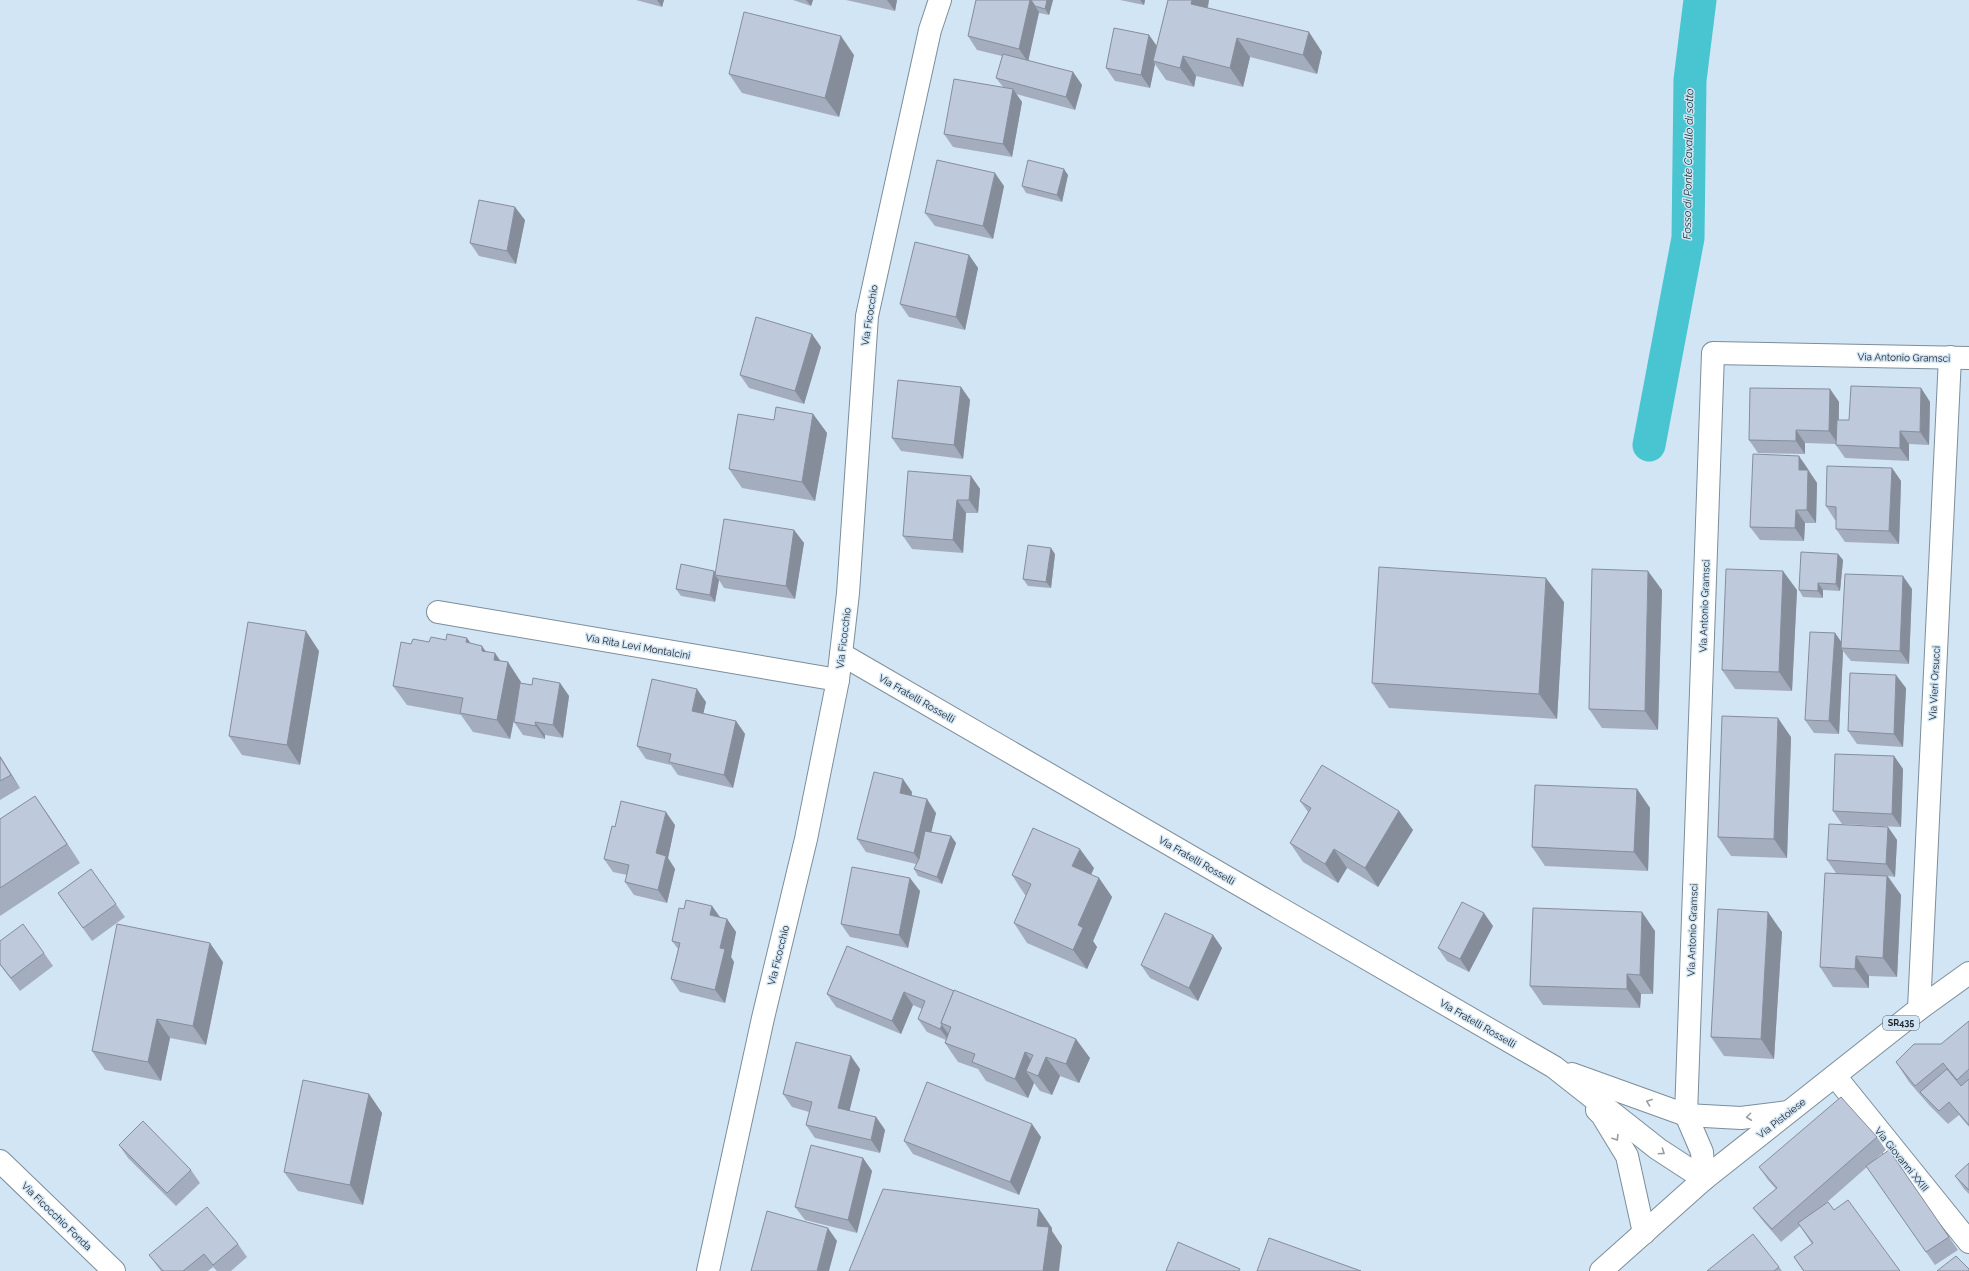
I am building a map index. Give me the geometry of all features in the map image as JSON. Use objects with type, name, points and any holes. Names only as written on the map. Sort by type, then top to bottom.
[{"type":"street","name":"Via Ficocchio","points":[[708,1271],[763,1018],[806,839],[838,680],[849,577],[867,316],[921,68],[930,30],[940,0]]},
{"type":"street","name":"Via Antonio Gramsci","points":[[1686,1115],[1713,353],[1959,357]]},
{"type":"street","name":"Via Vieri Orsucci","points":[[1919,1009],[1959,357]]},
{"type":"street","name":"Via Rita Levi Montalcini","points":[[438,612],[838,680]]},
{"type":"street","name":"Via Fratelli Rosselli","points":[[841,654],[1554,1067],[1658,1149],[1704,1179]]},
{"type":"street","name":"Via Pistoiese","points":[[1601,1271],[1704,1179],[1919,1009],[1969,973]]},
{"type":"street","name":"Via Fratelli Rosselli","points":[[1554,1067],[1686,1115],[1741,1118],[1788,1112]]},
{"type":"street","name":"Via Fratelli Rosselli","points":[[1554,1067],[1602,1115],[1627,1156],[1644,1233]]},
{"type":"street","name":"Via Giovanni XXIII","points":[[1835,1076],[1969,1242]]},
{"type":"street","points":[[1686,1115],[1702,1152],[1704,1179]]},
{"type":"street","name":"Via Ficocchio Fonda","points":[[0,1161],[114,1271]]},
{"type":"building","points":[[976,0],[1030,0],[1019,49],[968,36]]},
{"type":"building","points":[[1031,0],[1047,0],[1045,9],[1035,6]]},
{"type":"building","points":[[1168,0],[1192,0],[1191,4],[1309,32],[1303,55],[1237,38],[1230,68],[1183,56],[1180,68],[1153,61]]},
{"type":"building","points":[[744,12],[841,36],[825,98],[729,74]]},
{"type":"building","points":[[1114,28],[1149,35],[1141,75],[1106,68]]},
{"type":"building","points":[[1003,54],[1073,72],[1066,97],[996,78]]},
{"type":"building","points":[[954,79],[1013,89],[1003,144],[944,134]]},
{"type":"building","points":[[937,160],[995,173],[983,226],[925,213]]},
{"type":"building","points":[[1028,160],[1064,169],[1057,195],[1022,186]]},
{"type":"building","points":[[479,200],[515,207],[507,251],[470,243]]},
{"type":"building","points":[[915,242],[969,255],[956,317],[900,304]]},
{"type":"building","points":[[756,317],[812,334],[795,391],[740,375]]},
{"type":"building","points":[[898,380],[961,387],[954,445],[892,438]]},
{"type":"building","points":[[1851,386],[1921,388],[1920,432],[1900,431],[1900,448],[1836,445],[1837,420],[1849,420]]},
{"type":"building","points":[[1750,388],[1830,389],[1829,431],[1796,430],[1796,441],[1749,440]]},
{"type":"building","points":[[776,407],[813,414],[802,482],[729,469],[738,414],[774,420]]},
{"type":"building","points":[[1753,454],[1799,456],[1799,470],[1808,470],[1807,510],[1796,510],[1795,528],[1750,527]]},
{"type":"building","points":[[1827,466],[1892,468],[1889,531],[1836,529],[1836,507],[1826,506]]},
{"type":"building","points":[[908,471],[971,476],[969,500],[957,500],[953,540],[903,536]]},
{"type":"building","points":[[724,519],[794,530],[786,586],[715,575]]},
{"type":"building","points":[[1028,545],[1051,548],[1046,582],[1023,579]]},
{"type":"building","points":[[1801,552],[1838,554],[1836,584],[1818,583],[1818,591],[1799,590]]},
{"type":"building","points":[[681,564],[714,571],[710,595],[676,589]]},
{"type":"building","points":[[1379,567],[1546,578],[1539,694],[1372,683]]},
{"type":"building","points":[[1592,569],[1648,571],[1645,711],[1589,709]]},
{"type":"building","points":[[1726,569],[1783,571],[1779,672],[1722,670]]},
{"type":"building","points":[[1845,574],[1903,576],[1900,651],[1841,648]]},
{"type":"building","points":[[248,622],[306,631],[287,745],[229,736]]},
{"type":"building","points":[[1810,632],[1835,633],[1829,721],[1805,720]]},
{"type":"building","points":[[447,634],[467,638],[466,642],[482,646],[482,651],[495,653],[494,660],[508,662],[497,720],[460,713],[463,698],[393,686],[401,642],[411,644],[413,639],[429,642],[431,637],[446,640]]},
{"type":"building","points":[[1850,673],[1896,675],[1894,734],[1848,731]]},
{"type":"building","points":[[533,678],[560,683],[553,725],[535,722],[536,726],[514,722],[520,683],[532,685]]},
{"type":"building","points":[[652,679],[697,689],[692,711],[736,721],[724,775],[669,762],[671,754],[637,746]]},
{"type":"building","points":[[1722,716],[1778,718],[1774,839],[1718,837]]},
{"type":"building","points":[[1835,754],[1894,756],[1892,814],[1833,811]]},
{"type":"building","points":[[0,757],[11,775],[0,781]]},
{"type":"building","points":[[1322,765],[1399,811],[1365,868],[1334,849],[1325,864],[1290,843],[1311,808],[1300,801]]},
{"type":"building","points":[[874,772],[903,779],[900,793],[927,799],[914,853],[857,839]]},
{"type":"building","points":[[1535,785],[1637,789],[1634,852],[1532,847]]},
{"type":"building","points":[[35,796],[67,844],[0,888],[0,819]]},
{"type":"building","points":[[621,801],[666,812],[656,853],[666,856],[658,890],[625,882],[629,865],[604,859],[612,826],[615,827]]},
{"type":"building","points":[[1829,824],[1888,827],[1886,864],[1827,860]]},
{"type":"building","points":[[1033,828],[1080,849],[1072,866],[1099,878],[1078,925],[1083,928],[1073,950],[1014,923],[1031,884],[1012,875]]},
{"type":"building","points":[[925,831],[951,836],[937,877],[914,869],[919,859]]},
{"type":"building","points":[[852,867],[910,878],[899,935],[841,924]]},
{"type":"building","points":[[91,869],[116,904],[83,928],[58,893]]},
{"type":"building","points":[[1825,873],[1887,876],[1883,958],[1856,956],[1855,969],[1820,967]]},
{"type":"building","points":[[686,900],[712,906],[710,915],[727,919],[720,948],[725,949],[715,990],[671,979],[680,943],[672,941],[679,908],[684,909]]},
{"type":"building","points":[[1462,902],[1484,913],[1460,959],[1438,948]]},
{"type":"building","points":[[1533,908],[1642,912],[1640,975],[1627,974],[1627,989],[1530,986]]},
{"type":"building","points":[[1718,909],[1768,912],[1761,1039],[1711,1037]]},
{"type":"building","points":[[1165,913],[1213,935],[1189,988],[1141,965]]},
{"type":"building","points":[[23,924],[44,953],[11,978],[0,964],[0,941]]},
{"type":"building","points":[[117,924],[210,943],[193,1026],[157,1019],[148,1062],[92,1051]]},
{"type":"building","points":[[847,946],[954,991],[940,1029],[918,1019],[925,1001],[904,992],[892,1021],[827,994]]},
{"type":"building","points":[[954,990],[1076,1039],[1066,1064],[1046,1057],[1038,1076],[1026,1071],[1033,1055],[1025,1052],[1015,1079],[972,1062],[975,1054],[945,1043],[951,1027],[941,1023]]},
{"type":"building","points":[[1969,1021],[1969,1069],[1957,1080],[1943,1063],[1915,1086],[1896,1062],[1914,1044],[1941,1044]]},
{"type":"building","points":[[796,1042],[851,1056],[838,1108],[876,1117],[871,1140],[806,1125],[812,1102],[783,1094]]},
{"type":"building","points":[[1947,1069],[1961,1086],[1969,1079],[1969,1125],[1949,1102],[1939,1111],[1920,1092]]},
{"type":"building","points":[[303,1080],[369,1094],[350,1185],[284,1172]]},
{"type":"building","points":[[927,1082],[1032,1124],[1010,1182],[904,1141]]},
{"type":"building","points":[[1841,1097],[1877,1137],[1772,1229],[1753,1208],[1777,1188],[1759,1167]]},
{"type":"building","points":[[143,1121],[191,1170],[167,1193],[119,1145]]},
{"type":"building","points":[[811,1145],[863,1158],[848,1220],[795,1207]]},
{"type":"building","points":[[1889,1150],[1949,1237],[1926,1252],[1866,1166]]},
{"type":"building","points":[[1969,1163],[1969,1190],[1955,1176]]},
{"type":"building","points":[[883,1189],[1039,1209],[1037,1226],[1049,1227],[1043,1271],[849,1271]]},
{"type":"building","points":[[1848,1200],[1900,1271],[1804,1271],[1794,1257],[1813,1243],[1798,1223],[1828,1202],[1834,1210]]},
{"type":"building","points":[[207,1207],[238,1244],[213,1265],[204,1254],[183,1271],[163,1271],[149,1255]]},
{"type":"building","points":[[767,1211],[828,1228],[817,1271],[751,1271]]},
{"type":"building","points":[[1753,1234],[1779,1267],[1774,1271],[1707,1271]]},
{"type":"building","points":[[1269,1238],[1361,1271],[1257,1271]]},
{"type":"building","points":[[1178,1242],[1240,1269],[1239,1271],[1166,1271]]},
{"type":"building","points":[[1956,1256],[1969,1269],[1969,1271],[1937,1271]]},
{"type":"waterway","name":"Fosso di Ponte Cavallo di sotto","points":[[1649,445],[1688,238],[1690,80],[1700,0]]}]
